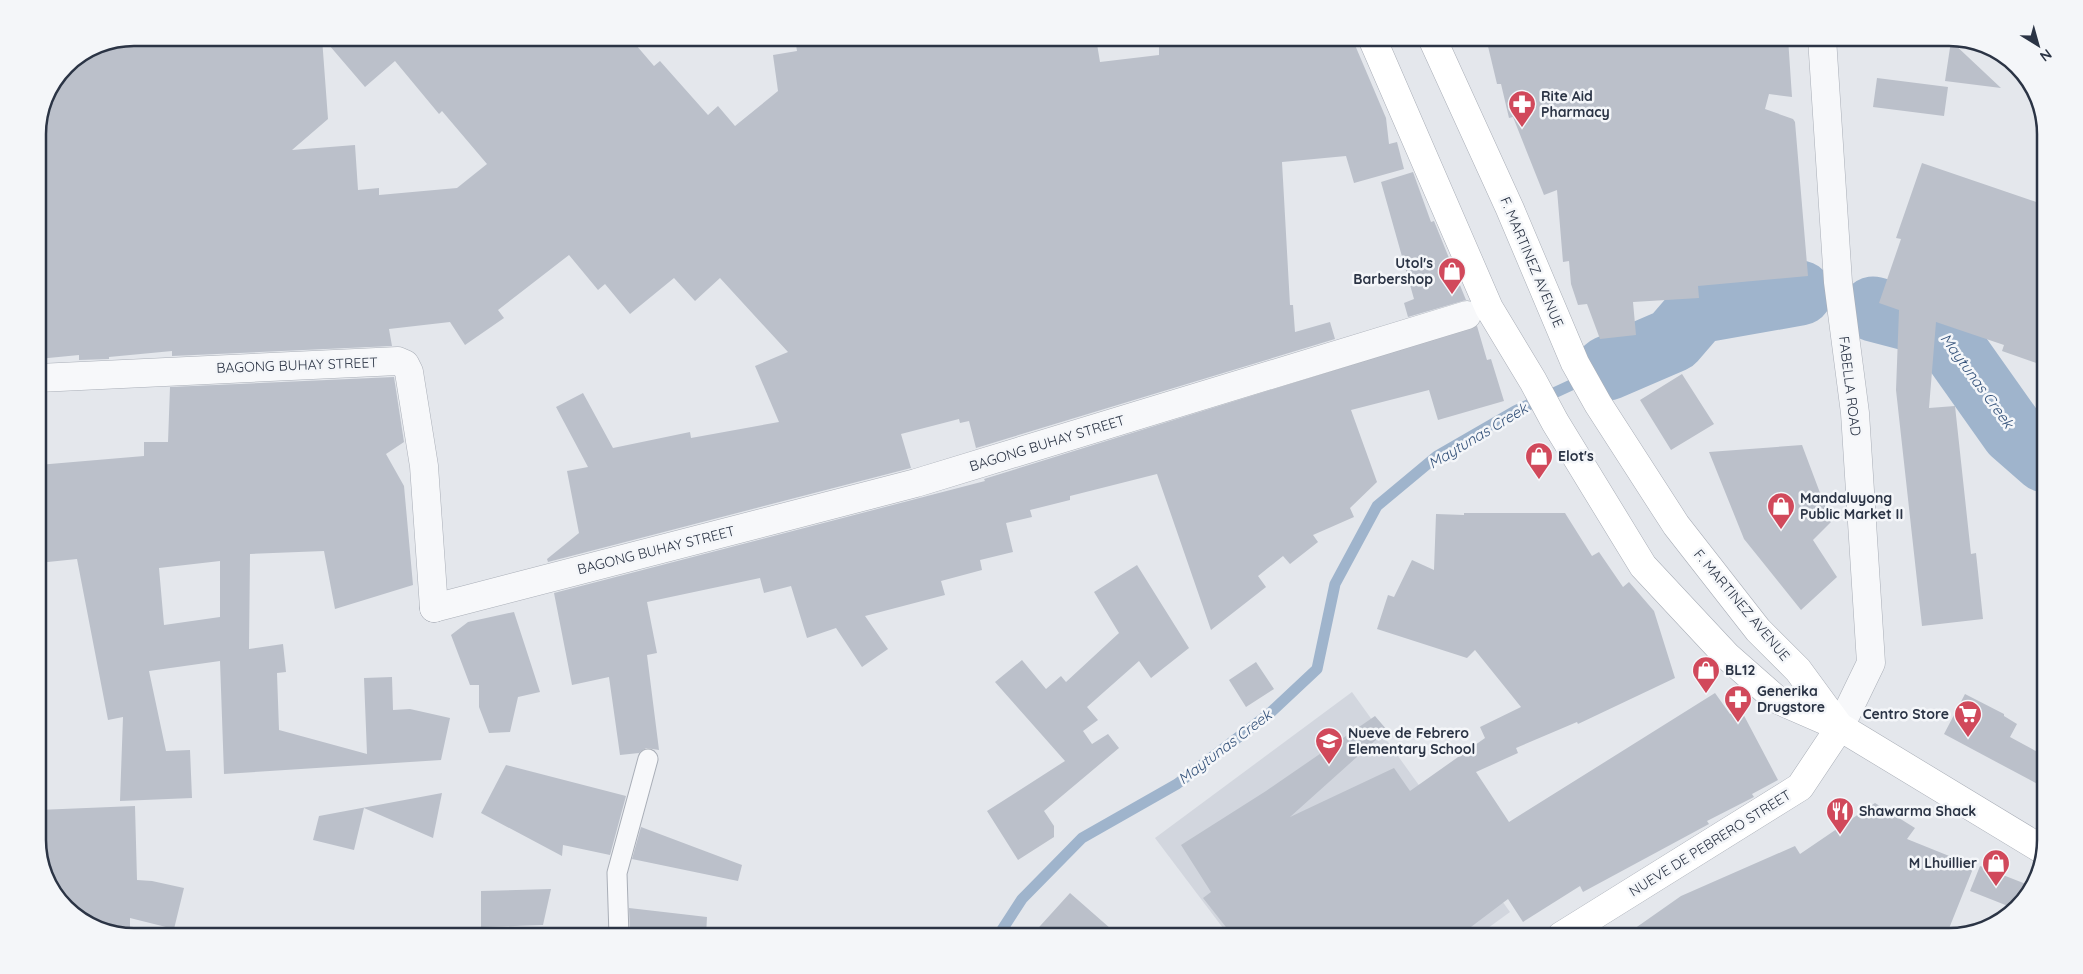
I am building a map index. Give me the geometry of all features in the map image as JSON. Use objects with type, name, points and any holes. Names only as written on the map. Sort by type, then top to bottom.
[{"type":"main road","points":[[1375,46],[1477,283],[1554,422],[1642,566],[1696,624],[1776,699],[1840,728],[2037,846]]},
{"type":"main road","name":"F. MARTINEZ AVENUE","points":[[1436,46],[1510,209],[1575,363],[1598,404],[1676,525],[1758,630],[1798,670],[1840,728]]},
{"type":"main road","name":"NUEVE DE PEBRERO STREET","points":[[1574,928],[1800,787],[1840,728]]},
{"type":"street","name":"FABELLA ROAD","points":[[1823,46],[1838,282],[1842,326],[1855,413],[1872,663],[1840,728]]},
{"type":"street","name":"BAGONG BUHAY STREET","points":[[46,378],[398,361],[405,364],[409,372],[424,466],[434,608],[916,483],[1467,315]]},
{"type":"lane","points":[[619,928],[617,873],[648,759]]},
{"type":"shaded area","name":"Nueve de Febrero Elementary School","points":[[1352,692],[1510,912],[1488,928],[1223,928],[1155,838]]},
{"type":"building","points":[[323,46],[328,119],[292,150],[355,145],[358,190],[379,188],[379,195],[457,188],[487,164],[442,111],[439,114],[395,61],[365,87],[330,46],[637,46],[654,66],[660,61],[708,115],[718,106],[735,126],[778,91],[773,55],[797,51],[796,46],[1097,46],[1100,62],[1159,55],[1159,46],[1355,46],[1386,118],[1389,144],[1397,142],[1404,169],[1354,183],[1346,156],[1282,162],[1290,305],[1293,305],[1295,332],[1330,322],[1335,339],[976,448],[969,421],[960,423],[959,419],[901,434],[911,468],[548,562],[547,559],[579,533],[567,471],[588,467],[556,407],[583,393],[613,448],[690,432],[691,438],[779,422],[755,366],[788,352],[720,278],[695,301],[674,278],[630,314],[605,284],[598,290],[569,255],[498,310],[504,318],[465,345],[450,322],[389,329],[392,346],[172,356],[172,351],[109,357],[109,359],[79,360],[79,355],[46,358],[46,129],[55,95],[68,76],[95,55],[123,47]]},
{"type":"building","points":[[1488,46],[1789,46],[1792,97],[1769,94],[1765,109],[1793,119],[1795,122],[1808,276],[1698,286],[1699,298],[1633,302],[1636,335],[1600,339],[1587,304],[1578,305],[1571,284],[1569,261],[1563,262],[1557,190],[1544,195],[1513,117],[1509,118],[1501,84],[1497,84]]},
{"type":"building","points":[[1950,46],[1954,46],[1957,46],[2001,88],[1945,81]]},
{"type":"building","points":[[1877,78],[1948,87],[1944,116],[1873,107]]},
{"type":"building","points":[[1922,163],[2037,202],[2037,363],[2002,351],[2004,345],[1936,322],[1929,408],[1955,406],[1971,554],[1976,553],[1983,619],[1922,626],[1896,390],[1899,310],[1879,303],[1901,239],[1896,238]]},
{"type":"building","points":[[1413,172],[1431,222],[1434,221],[1466,300],[1408,317],[1404,303],[1414,299],[1381,182]]},
{"type":"building","points":[[1477,326],[1487,360],[1491,359],[1504,401],[1438,420],[1429,390],[1351,410],[1377,482],[1350,508],[1354,517],[1313,535],[1318,542],[1290,564],[1283,556],[1258,576],[1266,587],[1211,630],[1157,474],[1070,496],[1070,500],[1030,510],[1032,517],[1006,523],[1013,552],[980,560],[982,570],[941,581],[945,595],[865,616],[888,649],[862,667],[836,628],[807,638],[791,586],[764,593],[760,578],[647,602],[657,653],[647,655],[659,750],[646,748],[639,753],[620,755],[609,677],[572,685],[554,593],[985,481],[984,479]]},
{"type":"building","points":[[1682,374],[1714,424],[1671,450],[1640,400]]},
{"type":"building","points":[[394,377],[404,442],[386,454],[404,486],[413,585],[335,609],[324,551],[250,554],[249,649],[283,644],[286,672],[277,673],[279,730],[367,754],[364,678],[392,677],[393,710],[410,709],[450,718],[441,760],[224,774],[220,661],[149,671],[166,751],[190,750],[192,798],[120,801],[123,717],[108,720],[77,559],[46,562],[46,464],[144,456],[144,442],[168,442],[170,387]],"holes":[[[220,561],[220,617],[164,625],[159,568]]]},
{"type":"building","name":"Mandaluyong Public Market II","points":[[1802,445],[1831,522],[1813,540],[1837,577],[1801,610],[1744,539],[1709,452]]},
{"type":"building","points":[[1464,513],[1565,513],[1592,556],[1599,552],[1623,587],[1629,582],[1654,611],[1675,678],[1578,724],[1577,722],[1516,748],[1518,753],[1476,772],[1509,822],[1715,693],[1730,714],[1740,708],[1778,780],[1752,794],[1754,797],[1707,821],[1709,824],[1583,892],[1580,886],[1523,922],[1508,899],[1470,928],[1227,928],[1203,898],[1211,892],[1181,845],[1266,791],[1375,716],[1387,730],[1290,817],[1394,768],[1410,791],[1485,738],[1480,727],[1521,707],[1475,650],[1467,658],[1377,629],[1388,595],[1394,597],[1412,560],[1434,570],[1436,514],[1464,515]]},
{"type":"building","points":[[1137,565],[1189,648],[1151,678],[1139,661],[1087,707],[1098,720],[1083,731],[1092,744],[1108,734],[1119,748],[1044,811],[1054,826],[1054,837],[1018,860],[987,811],[1065,761],[995,682],[1022,660],[1046,689],[1061,676],[1066,682],[1119,633],[1094,592]]},
{"type":"building","points":[[514,612],[540,692],[518,697],[510,732],[489,733],[479,707],[479,685],[470,685],[451,635],[468,622]]},
{"type":"building","points":[[1256,662],[1274,689],[1246,707],[1229,680]]},
{"type":"building","points":[[1965,694],[2004,714],[2004,716],[2017,724],[2010,737],[2037,752],[2037,784],[1944,734]]},
{"type":"building","points":[[506,765],[626,796],[610,855],[563,845],[562,856],[481,813]]},
{"type":"building","points":[[442,793],[433,838],[364,808],[354,850],[313,840],[319,816]]},
{"type":"building","points":[[1875,803],[1915,828],[1907,839],[1974,866],[1949,928],[1635,928],[1681,896],[1795,846],[1800,854]]},
{"type":"building","points":[[135,806],[137,880],[152,881],[184,888],[174,928],[130,918],[130,928],[112,925],[90,916],[72,902],[61,889],[51,868],[46,845],[46,810]]},
{"type":"building","points":[[641,827],[742,865],[738,881],[632,859]]},
{"type":"building","points":[[1980,866],[2025,884],[2007,906],[1970,891]]},
{"type":"building","points":[[551,889],[543,925],[481,927],[481,891]]},
{"type":"building","points":[[1070,893],[1110,928],[1038,928]]},
{"type":"building","points":[[629,908],[707,917],[706,928],[630,928]]},
{"type":"waterway","name":"Maytunas Creek","points":[[1608,368],[1673,340],[1698,311],[1800,293]]},
{"type":"waterway","name":"Maytunas Creek","points":[[1873,309],[1938,326],[2013,432],[2037,453]]},
{"type":"waterway","name":"Maytunas Creek","points":[[1003,928],[1022,899],[1082,838],[1177,784],[1270,713],[1317,669],[1335,584],[1377,506],[1437,456],[1515,411],[1608,368]]},
{"type":"place","name":"Rite Aid Pharmacy","points":[[1522,128]]},
{"type":"place","name":"Utol's Barbershop","points":[[1452,295]]},
{"type":"place","name":"Elot's","points":[[1539,480]]},
{"type":"place","name":"Mandaluyong Public Market II","points":[[1781,530]]},
{"type":"place","name":"BL12","points":[[1706,694]]},
{"type":"place","name":"Generika Drugstore","points":[[1738,723]]},
{"type":"place","name":"Centro Store","points":[[1968,738]]},
{"type":"place","name":"Nueve de Febrero Elementary School","points":[[1329,765]]},
{"type":"place","name":"Shawarma Shack","points":[[1840,835]]},
{"type":"place","name":"M Lhuillier","points":[[1996,887]]}]
